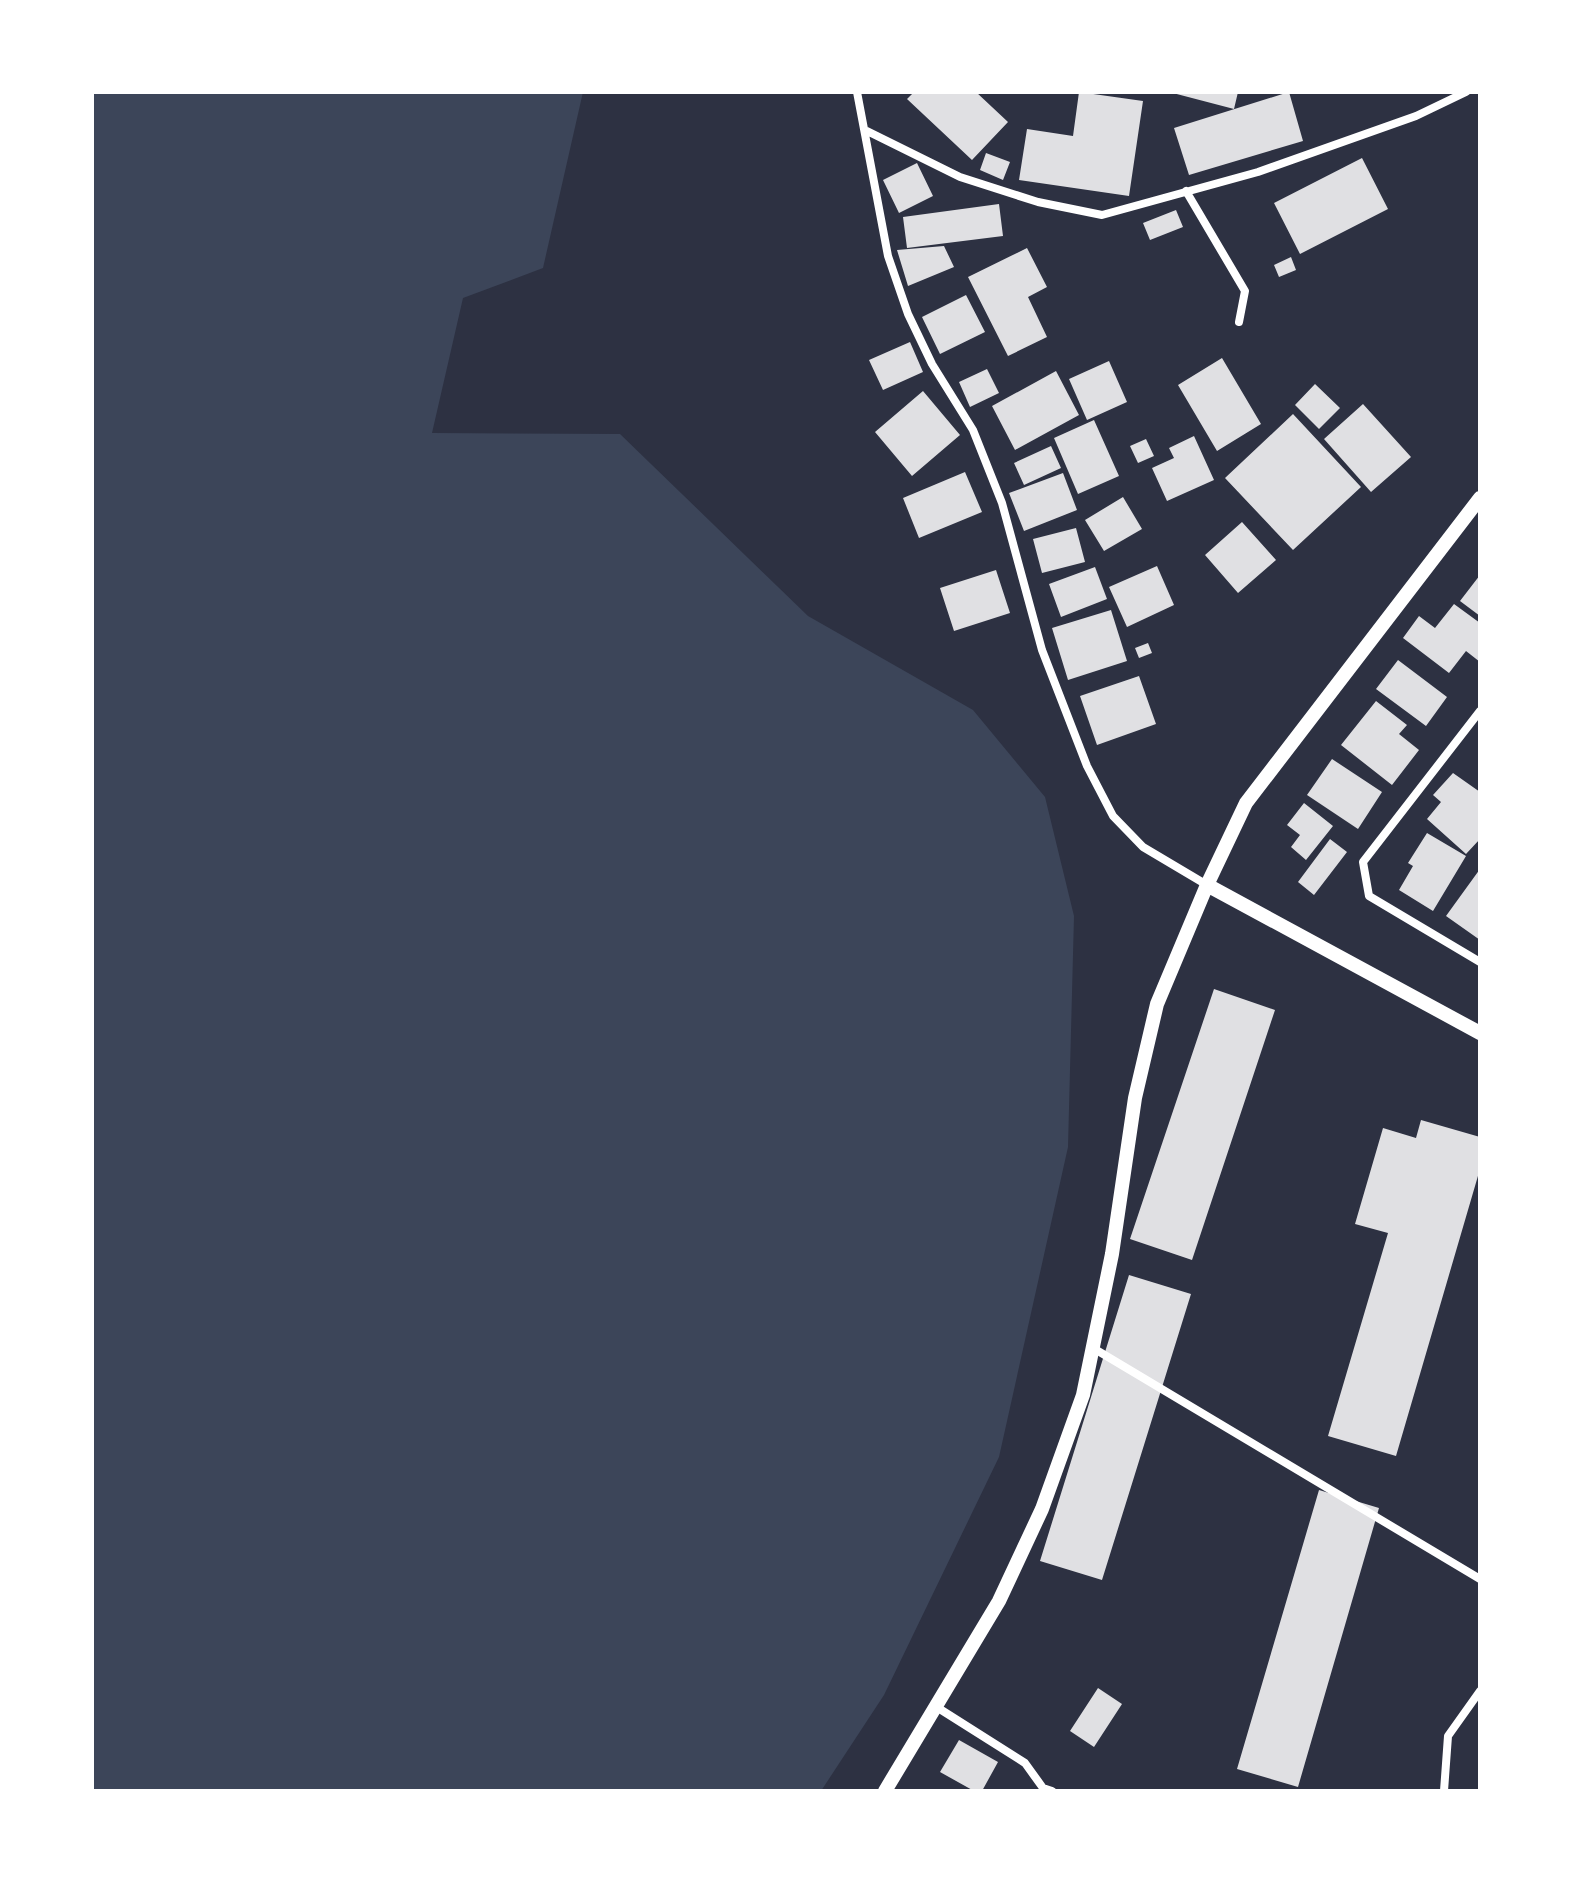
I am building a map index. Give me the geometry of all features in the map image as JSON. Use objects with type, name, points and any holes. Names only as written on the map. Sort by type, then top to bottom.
[{"type":"street","points":[[857,92],[867,131],[888,256],[908,314],[932,364],[973,430],[1002,503],[1042,650],[1087,766],[1113,816],[1143,847],[1207,885],[1480,1033]]},
{"type":"street","points":[[867,131],[960,177],[1038,202],[1102,215],[1258,172],[1416,116],[1466,92]]},
{"type":"street","points":[[1186,191],[1245,291],[1239,322]]},
{"type":"street","points":[[885,1791],[999,1601],[1042,1509],[1083,1395],[1112,1254],[1135,1098],[1157,1004],[1207,885],[1246,803],[1480,498]]},
{"type":"street","points":[[1480,711],[1363,862],[1369,896],[1480,962]]},
{"type":"street","points":[[1471,723],[1480,733]]},
{"type":"street","points":[[1093,1348],[1480,1579]]},
{"type":"street","points":[[1444,1791],[1448,1736],[1480,1691]]},
{"type":"street","points":[[934,1706],[1025,1763],[1043,1788],[1052,1791]]},
{"type":"shaded area","points":[[92,92],[583,92],[543,268],[463,298],[432,433],[620,434],[808,616],[973,710],[1045,797],[1074,916],[1068,1147],[999,1457],[884,1695],[821,1791],[92,1791]]},
{"type":"building","points":[[914,92],[976,92],[1008,122],[972,160],[907,99]]},
{"type":"building","points":[[1079,92],[1143,101],[1129,196],[1019,180],[1027,129],[1073,136]]},
{"type":"building","points":[[1169,92],[1238,92],[1234,109]]},
{"type":"building","points":[[1289,92],[1303,141],[1189,175],[1174,128]]},
{"type":"building","points":[[986,153],[1010,162],[1003,180],[980,170]]},
{"type":"building","points":[[1362,158],[1388,209],[1300,254],[1274,203]]},
{"type":"building","points":[[917,163],[933,196],[899,213],[883,180]]},
{"type":"building","points":[[999,204],[1003,236],[907,248],[903,217]]},
{"type":"building","points":[[1176,210],[1183,227],[1150,240],[1143,223]]},
{"type":"building","points":[[944,246],[954,267],[908,286],[897,250]]},
{"type":"building","points":[[1027,248],[1047,287],[1028,297],[1047,337],[1008,356],[968,277]]},
{"type":"building","points":[[1291,257],[1296,270],[1279,277],[1274,265]]},
{"type":"building","points":[[966,295],[985,332],[940,354],[922,317]]},
{"type":"building","points":[[910,342],[923,372],[883,390],[869,360]]},
{"type":"building","points":[[1222,358],[1261,424],[1217,451],[1178,385]]},
{"type":"building","points":[[1109,361],[1127,402],[1087,420],[1069,379]]},
{"type":"building","points":[[987,369],[999,393],[970,407],[959,382]]},
{"type":"building","points":[[1056,371],[1079,415],[1015,450],[992,406]]},
{"type":"building","points":[[1315,384],[1340,408],[1319,429],[1295,405]]},
{"type":"building","points":[[923,391],[960,435],[912,476],[875,432]]},
{"type":"building","points":[[1363,404],[1411,457],[1371,492],[1324,439]]},
{"type":"building","points":[[1293,414],[1361,487],[1293,550],[1225,478]]},
{"type":"building","points":[[1094,420],[1119,476],[1078,494],[1054,438]]},
{"type":"building","points":[[1194,436],[1214,480],[1167,501],[1152,468],[1174,458],[1169,448]]},
{"type":"building","points":[[1146,439],[1154,456],[1138,463],[1130,446]]},
{"type":"building","points":[[1051,446],[1061,468],[1024,485],[1014,463]]},
{"type":"building","points":[[965,472],[982,512],[919,538],[903,498]]},
{"type":"building","points":[[1063,473],[1077,510],[1024,531],[1009,493]]},
{"type":"building","points":[[1123,497],[1142,529],[1104,551],[1085,520]]},
{"type":"building","points":[[1242,522],[1276,560],[1238,593],[1205,555]]},
{"type":"building","points":[[1076,528],[1085,562],[1042,573],[1033,539]]},
{"type":"building","points":[[1157,566],[1174,605],[1127,627],[1109,587]]},
{"type":"building","points":[[1095,567],[1107,599],[1061,617],[1049,584]]},
{"type":"building","points":[[996,570],[1010,613],[954,631],[940,588]]},
{"type":"building","points":[[1480,575],[1480,616],[1460,601]]},
{"type":"building","points":[[1454,604],[1480,623],[1480,662],[1466,651],[1449,673],[1403,638],[1419,616],[1435,628]]},
{"type":"building","points":[[1111,610],[1127,661],[1068,680],[1052,628]]},
{"type":"building","points":[[1148,643],[1152,653],[1139,658],[1135,648]]},
{"type":"building","points":[[1398,660],[1447,697],[1426,726],[1376,689]]},
{"type":"building","points":[[1139,676],[1156,724],[1097,745],[1080,696]]},
{"type":"building","points":[[1376,701],[1407,725],[1399,734],[1419,750],[1392,785],[1341,745]]},
{"type":"building","points":[[1332,759],[1382,792],[1358,829],[1307,795]]},
{"type":"building","points":[[1453,773],[1480,792],[1480,839],[1466,854],[1427,819],[1441,802],[1433,795]]},
{"type":"building","points":[[1304,803],[1333,826],[1306,860],[1291,847],[1300,835],[1287,825]]},
{"type":"building","points":[[1427,833],[1466,856],[1433,911],[1399,890],[1413,866],[1408,863]]},
{"type":"building","points":[[1330,839],[1347,852],[1314,895],[1298,882]]},
{"type":"building","points":[[1480,869],[1480,940],[1446,916]]},
{"type":"building","points":[[1214,989],[1275,1010],[1192,1260],[1130,1239]]},
{"type":"building","points":[[1421,1120],[1480,1137],[1480,1169],[1396,1456],[1328,1436],[1388,1233],[1355,1224],[1383,1128],[1416,1138]]},
{"type":"building","points":[[1129,1275],[1191,1294],[1102,1580],[1040,1561]]},
{"type":"building","points":[[1319,1490],[1379,1508],[1298,1787],[1237,1769]]},
{"type":"building","points":[[1098,1688],[1122,1704],[1094,1747],[1070,1731]]},
{"type":"building","points":[[959,1740],[998,1762],[982,1791],[974,1791],[940,1772]]}]
